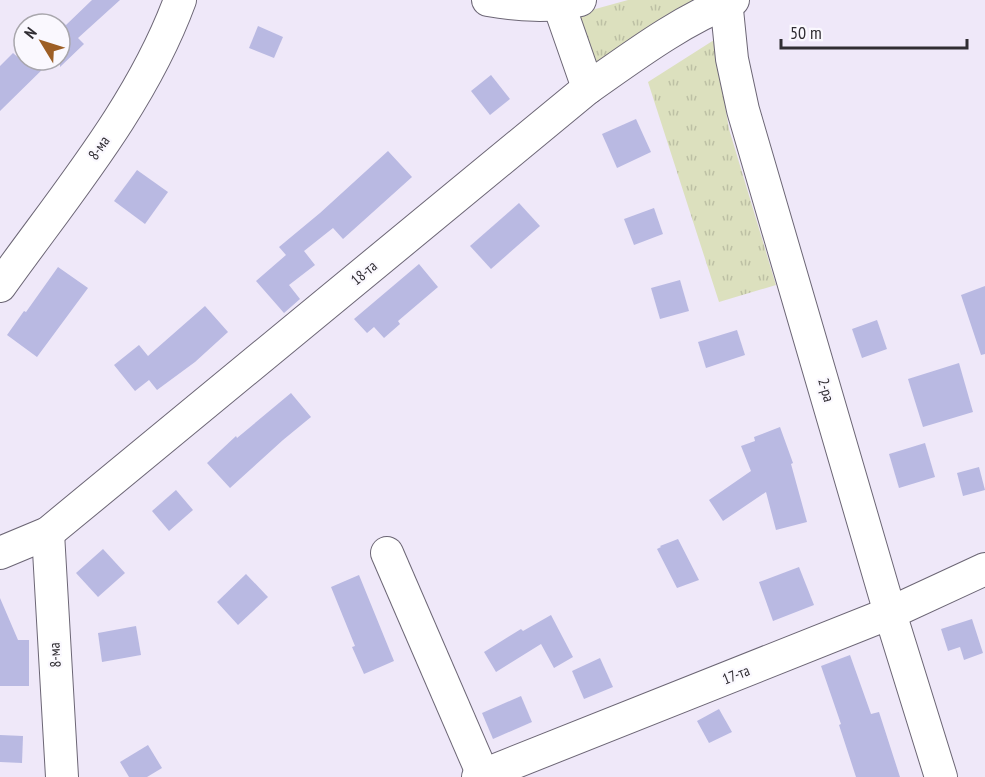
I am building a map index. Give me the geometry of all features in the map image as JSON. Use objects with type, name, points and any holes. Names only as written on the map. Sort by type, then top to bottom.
[{"type":"street","name":"8-ма","points":[[0,286],[123,113],[154,61],[180,0]]},
{"type":"street","points":[[489,0],[512,4],[570,3],[588,88]]},
{"type":"street","name":"18-та","points":[[0,553],[48,533],[588,88],[657,40],[695,17],[728,1]]},
{"type":"street","name":"2-ра","points":[[728,1],[732,59],[743,110],[890,613],[941,777]]},
{"type":"street","name":"8-ма","points":[[48,533],[62,777]]},
{"type":"street","name":"17-та","points":[[387,553],[481,776],[890,613],[985,569]]},
{"type":"green space","points":[[628,0],[695,0],[589,73],[570,16]]},
{"type":"green space","points":[[714,40],[729,129],[776,285],[719,302],[648,82]]},
{"type":"building","points":[[92,0],[120,0],[78,38],[84,44],[72,56],[72,19]]},
{"type":"building","points":[[258,26],[283,37],[274,58],[249,48]]},
{"type":"building","points":[[12,54],[12,72],[40,72],[0,111],[0,66]]},
{"type":"building","points":[[491,75],[510,99],[490,115],[471,91]]},
{"type":"building","points":[[636,119],[651,152],[617,168],[602,134]]},
{"type":"building","points":[[388,151],[412,177],[343,239],[333,228],[304,251],[315,265],[289,285],[300,299],[284,313],[256,281],[286,255],[279,247]]},
{"type":"building","points":[[137,170],[168,192],[145,224],[114,201]]},
{"type":"building","points":[[519,203],[540,226],[491,269],[470,246]]},
{"type":"building","points":[[654,208],[663,234],[634,245],[624,219]]},
{"type":"building","points":[[419,264],[438,287],[398,321],[400,324],[384,338],[374,327],[367,333],[354,319]]},
{"type":"building","points":[[58,267],[88,288],[37,357],[7,335]]},
{"type":"building","points":[[680,280],[689,311],[660,319],[651,288]]},
{"type":"building","points":[[985,286],[985,354],[981,355],[961,295]]},
{"type":"building","points":[[205,306],[228,332],[195,362],[157,390],[149,380],[135,391],[114,365],[139,345],[148,356]]},
{"type":"building","points":[[877,320],[887,349],[862,358],[852,329]]},
{"type":"building","points":[[737,330],[745,355],[706,368],[698,342]]},
{"type":"building","points":[[959,363],[973,412],[923,427],[908,379]]},
{"type":"building","points":[[291,393],[311,417],[230,488],[207,463],[236,436],[237,438]]},
{"type":"building","points":[[780,427],[793,463],[791,464],[807,522],[776,530],[766,492],[723,521],[709,500],[751,471],[741,446],[755,441],[754,437]]},
{"type":"building","points":[[925,443],[935,477],[899,488],[889,454]]},
{"type":"building","points":[[979,467],[985,490],[963,496],[957,473]]},
{"type":"building","points":[[176,490],[193,510],[169,531],[152,511]]},
{"type":"building","points":[[678,539],[699,580],[677,588],[657,549]]},
{"type":"building","points":[[103,549],[125,573],[98,597],[76,573]]},
{"type":"building","points":[[799,567],[814,605],[773,621],[759,582]]},
{"type":"building","points":[[246,574],[268,597],[238,625],[217,602]]},
{"type":"building","points":[[359,575],[394,661],[364,674],[331,587]]},
{"type":"building","points":[[0,598],[18,640],[29,640],[29,686],[0,686]]},
{"type":"building","points":[[551,615],[573,657],[554,668],[541,644],[496,672],[484,652],[521,629],[523,631]]},
{"type":"building","points":[[972,619],[983,653],[964,660],[960,647],[948,651],[941,629]]},
{"type":"building","points":[[136,626],[141,655],[102,662],[98,633]]},
{"type":"building","points":[[850,655],[871,714],[879,712],[900,777],[856,777],[821,666]]},
{"type":"building","points":[[600,658],[613,687],[584,699],[572,671]]},
{"type":"building","points":[[521,696],[532,722],[493,739],[482,713]]},
{"type":"building","points":[[719,709],[732,732],[709,743],[697,721]]},
{"type":"building","points":[[0,735],[23,736],[22,763],[0,762]]},
{"type":"building","points":[[148,745],[162,768],[147,777],[129,777],[120,762]]}]
